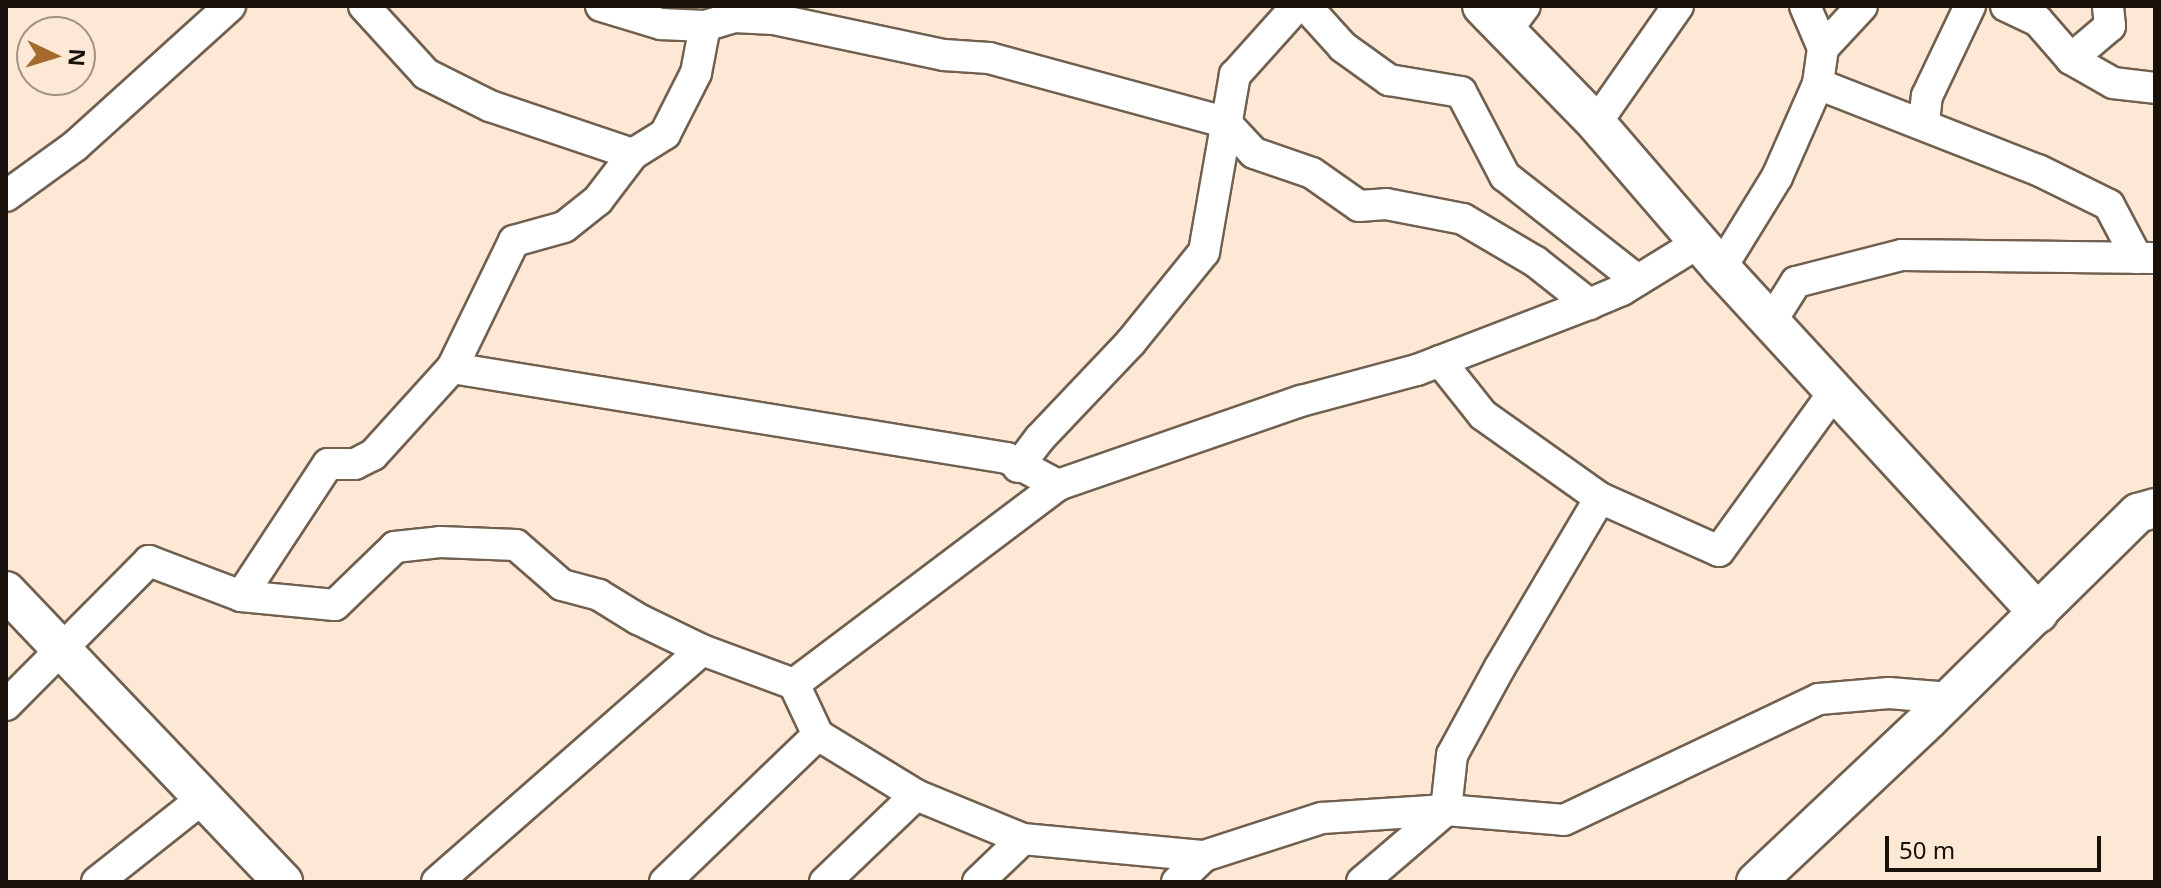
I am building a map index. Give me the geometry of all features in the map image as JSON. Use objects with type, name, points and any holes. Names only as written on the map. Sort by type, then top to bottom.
[{"type":"street","points":[[12,184],[75,146],[230,6]]},
{"type":"street","points":[[364,6],[426,74],[490,106],[633,154]]},
{"type":"street","points":[[601,6],[661,24],[705,26],[734,17],[774,19],[944,55],[989,58],[1225,122],[1254,153],[1312,173],[1359,206],[1386,204],[1463,219],[1536,262],[1589,304]]},
{"type":"street","points":[[1018,467],[1040,438],[1131,342],[1204,252],[1235,75],[1297,6]]},
{"type":"street","points":[[1306,6],[1343,47],[1389,80],[1461,92],[1505,176],[1637,280]]},
{"type":"street","points":[[1596,123],[1678,6]]},
{"type":"street","points":[[794,684],[1058,485],[1301,401],[1440,361],[1589,304],[1637,280],[1710,255],[1777,177],[1818,84],[1823,48],[1805,6]]},
{"type":"street","points":[[1823,48],[1862,6]]},
{"type":"street","points":[[1924,123],[1927,96],[1970,6]]},
{"type":"street","points":[[2006,6],[2038,21],[2071,59],[2113,83],[2155,88]]},
{"type":"street","points":[[2071,59],[2110,26],[2108,6]]},
{"type":"street","points":[[1504,14],[1710,255],[2038,613]]},
{"type":"street","points":[[241,596],[328,464],[355,464],[373,455],[452,368],[514,241],[564,227],[598,200],[633,154],[665,134],[696,73],[705,26]]},
{"type":"street","points":[[1818,84],[2038,170],[2109,205],[2146,258]]},
{"type":"street","points":[[1772,320],[1796,282],[1902,255],[2146,258]]},
{"type":"street","points":[[1440,361],[1483,415],[1600,498],[1719,551],[1835,391]]},
{"type":"street","points":[[452,368],[1007,458],[1018,467],[1058,485]]},
{"type":"street","points":[[1362,882],[1446,810],[1452,755],[1600,498]]},
{"type":"street","points":[[1756,882],[2038,613],[2138,513],[2155,508]]},
{"type":"street","points":[[6,705],[149,561],[241,596],[335,605],[395,547],[440,542],[516,545],[562,585],[599,595],[702,650],[794,684],[818,735],[916,795],[1023,839],[1204,856],[1322,818],[1446,810],[1564,820],[1819,699],[1889,693],[1950,698]]},
{"type":"street","points":[[6,591],[283,882]]},
{"type":"street","points":[[437,882],[702,650]]},
{"type":"street","points":[[665,882],[818,735]]},
{"type":"street","points":[[825,882],[916,795]]},
{"type":"street","points":[[97,882],[203,798]]},
{"type":"street","points":[[978,882],[1023,839]]},
{"type":"street","points":[[1177,882],[1204,856]]}]
